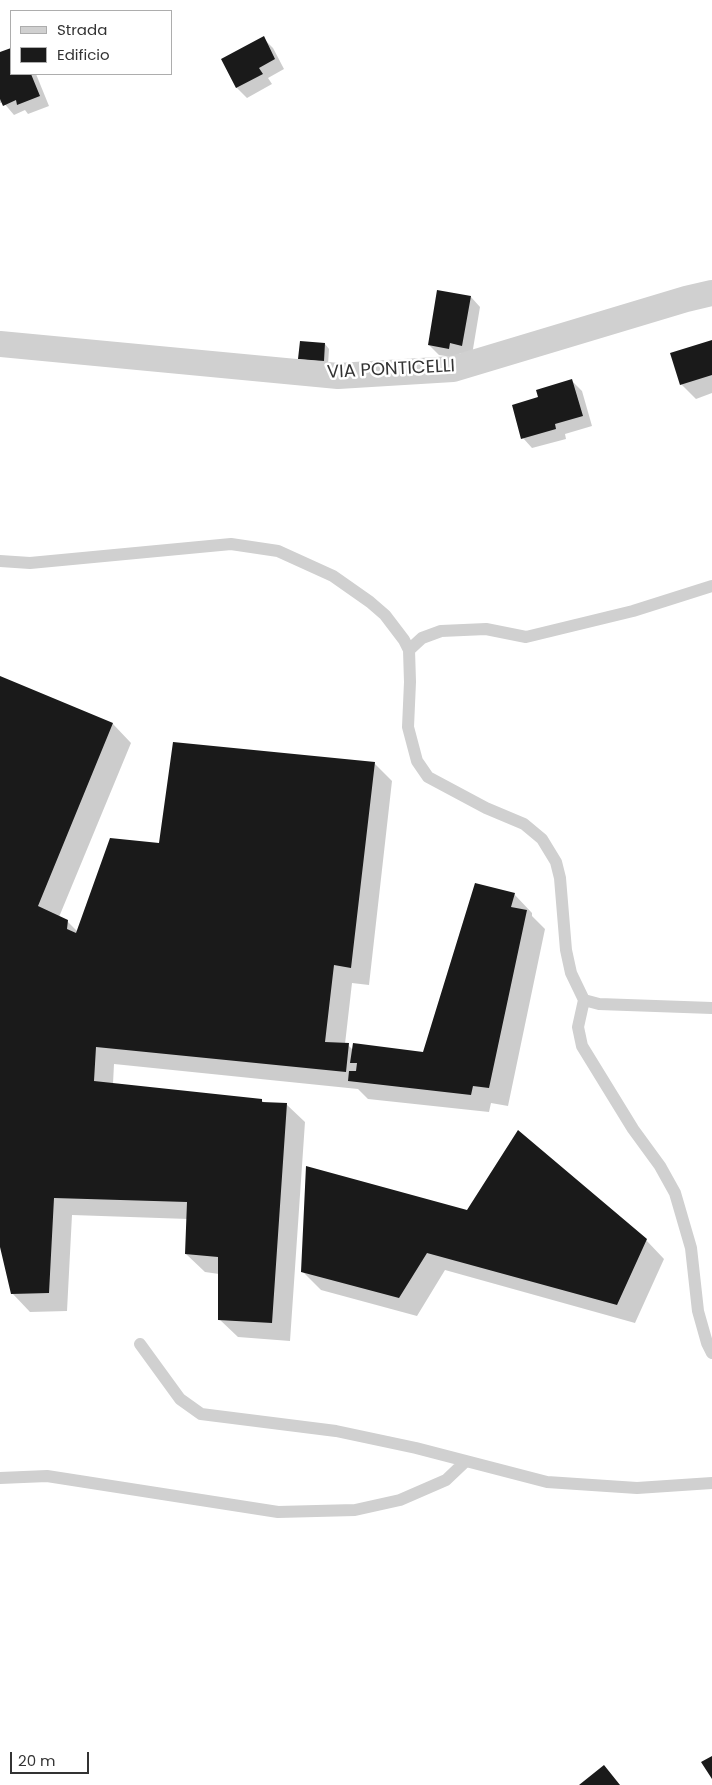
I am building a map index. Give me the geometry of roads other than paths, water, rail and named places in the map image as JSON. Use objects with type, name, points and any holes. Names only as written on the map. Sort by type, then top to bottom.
[{"type":"street","name":"VIA PONTICELLI","points":[[0,344],[338,376],[453,369],[712,292]]},
{"type":"lane","points":[[0,561],[30,563],[231,544],[278,552],[333,576],[370,602],[385,616],[404,640],[409,650],[408,727],[417,760],[428,777],[486,808],[524,824],[542,839],[556,862],[560,878],[566,950],[571,972],[584,1000],[578,1027],[582,1046],[634,1129],[660,1166],[675,1194],[691,1248],[698,1311],[707,1344],[712,1353]]},
{"type":"lane","points":[[409,650],[422,638],[441,631],[486,629],[526,638],[633,611],[712,586]]},
{"type":"lane","points":[[584,1000],[608,1005],[712,1008]]},
{"type":"lane","points":[[140,1344],[180,1399],[202,1414],[336,1431],[547,1482],[637,1488],[712,1483]]},
{"type":"lane","points":[[0,1478],[47,1476],[278,1512],[355,1510],[400,1500],[446,1480],[466,1461]]}]
